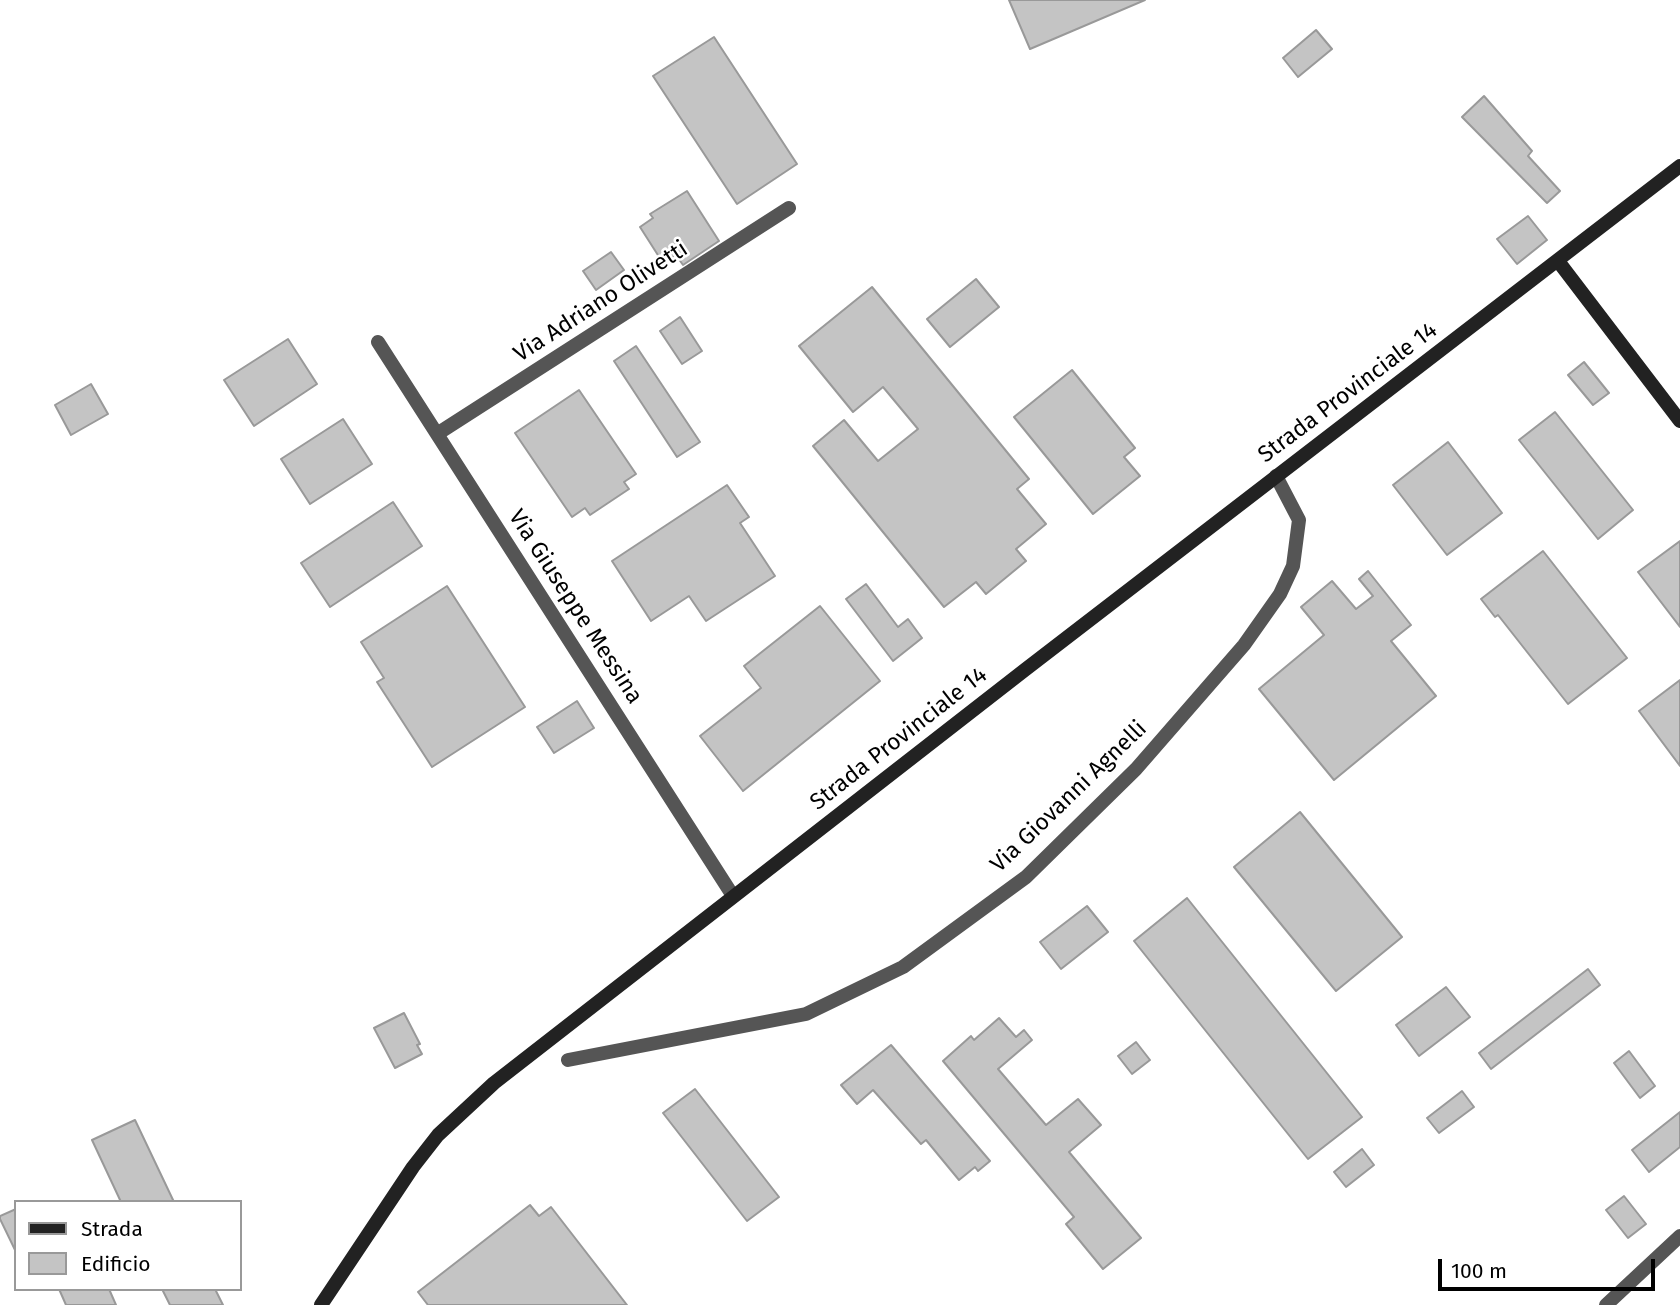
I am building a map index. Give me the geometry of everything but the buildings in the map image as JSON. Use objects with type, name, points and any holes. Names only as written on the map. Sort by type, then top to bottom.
[{"type":"street","name":"Strada Provinciale 14","points":[[328,1302],[383,1208],[438,1135],[494,1083],[1680,166]]},
{"type":"street","name":"Via Adriano Olivetti","points":[[437,434],[789,208]]},
{"type":"street","points":[[1558,261],[1680,421]]},
{"type":"street","name":"Via Giuseppe Messina","points":[[378,342],[733,896]]},
{"type":"street","name":"Via Giovanni Agnelli","points":[[568,1060],[806,1014],[903,967],[1026,877],[1136,769],[1244,645],[1280,594],[1293,566],[1299,520],[1276,476]]},
{"type":"street","points":[[1606,1305],[1680,1236]]}]
